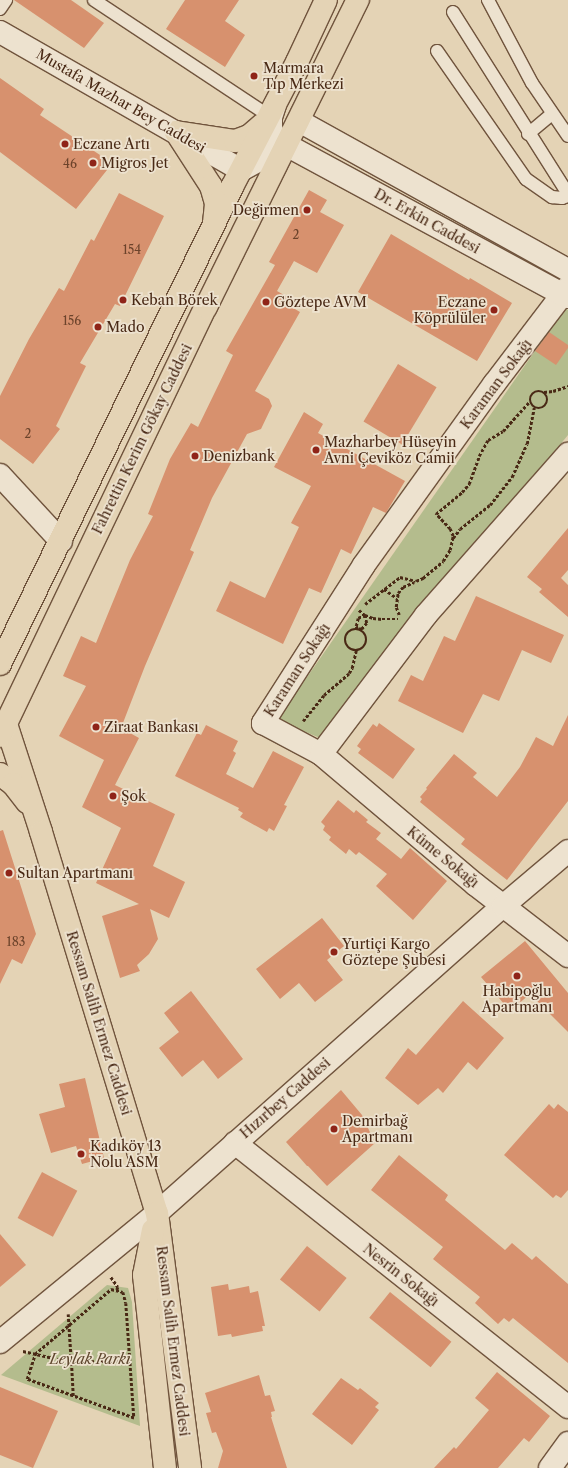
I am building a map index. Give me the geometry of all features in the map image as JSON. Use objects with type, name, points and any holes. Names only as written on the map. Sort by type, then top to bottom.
[{"type":"main road","name":"Fahrettin Kerim Gökay Caddesi","points":[[2,650],[61,541],[241,170],[272,111],[326,0]]},
{"type":"main road","name":"Fahrettin Kerim Gökay Caddesi","points":[[3,730],[199,321],[358,0]]},
{"type":"main road","points":[[176,132],[238,141],[256,131],[272,111]]},
{"type":"main road","points":[[176,132],[204,174],[213,191],[216,204],[212,230]]},
{"type":"main road","points":[[3,730],[41,832]]},
{"type":"main road","points":[[0,774],[13,784],[21,793],[41,832]]},
{"type":"main road","name":"Ressam Salih Ermez Caddesi","points":[[41,832],[157,1213],[190,1468]]},
{"type":"main road","name":"Ressam Salih Ermez Caddesi","points":[[157,1213],[144,1275],[165,1468]]},
{"type":"street","name":"Mustafa Mazhar Bey Caddesi","points":[[0,32],[241,170]]},
{"type":"street","name":"Fahrettin Kerim Gökay Caddesi","points":[[272,111],[270,120],[271,131],[275,138],[287,145]]},
{"type":"street","name":"Dr. Erkin Caddesi","points":[[299,121],[568,270]]},
{"type":"street","name":"Dr. Erkin Caddesi","points":[[287,145],[566,293]]},
{"type":"street","points":[[241,170],[287,145]]},
{"type":"street","name":"Karaman Sokağı","points":[[321,754],[263,723],[351,603],[364,565],[494,384],[566,293]]},
{"type":"street","points":[[321,754],[426,615],[568,454]]},
{"type":"street","points":[[0,475],[61,541]]},
{"type":"street","name":"Küme Sokağı","points":[[321,754],[411,832],[568,956]]},
{"type":"street","name":"Hızırbey Caddesi","points":[[0,1342],[157,1213],[503,906],[568,851]]},
{"type":"street","name":"Nesrin Sokağı","points":[[235,1143],[568,1407]]},
{"type":"street","points":[[550,1468],[568,1443]]},
{"type":"lane","points":[[0,9],[6,0]]},
{"type":"lane","points":[[94,0],[272,111]]},
{"type":"lane","points":[[488,0],[521,64],[552,114],[568,136]]},
{"type":"lane","points":[[437,51],[526,179],[552,197],[562,198],[568,195],[528,134],[453,12]]},
{"type":"lane","points":[[528,134],[552,114]]},
{"type":"path","points":[[453,538],[450,529],[436,514],[462,492],[469,484],[478,456],[488,440],[503,431],[530,401],[532,394],[535,391],[553,391],[568,386]]},
{"type":"path","points":[[534,408],[540,409],[548,404],[549,400],[544,392]]},
{"type":"path","points":[[416,581],[400,577],[384,589],[351,603],[365,615],[382,619],[401,618],[396,607],[397,598],[403,587],[423,578],[443,561],[450,550],[453,538],[460,529],[490,505],[512,477],[527,444],[534,408],[530,401]]},
{"type":"path","points":[[384,589],[397,598]]},
{"type":"path","points":[[365,615],[358,618],[356,626],[358,629],[364,634],[366,641],[361,650],[356,650],[348,646],[344,638],[349,630],[358,629],[362,629],[367,623],[365,615]]},
{"type":"path","points":[[292,738],[308,713],[340,679],[349,673],[352,668],[356,650]]},
{"type":"path","points":[[111,1289],[117,1290],[123,1292],[126,1303],[134,1418],[27,1379],[35,1354],[111,1289]]},
{"type":"path","points":[[68,1314],[73,1396]]},
{"type":"path","points":[[35,1354],[71,1362],[130,1360]]},
{"type":"green space","points":[[565,308],[568,310],[568,435],[320,738],[277,720]]},
{"type":"green space","name":"Leylak Parkı","points":[[107,1285],[128,1288],[132,1302],[140,1426],[1,1375]]},
{"type":"building","points":[[14,0],[71,0],[104,23],[84,48]]},
{"type":"building","points":[[185,0],[239,0],[225,21],[245,35],[225,67],[166,29]]},
{"type":"building","points":[[0,78],[44,109],[40,115],[106,159],[107,170],[76,209],[0,152]]},
{"type":"building","points":[[309,190],[327,200],[320,212],[344,225],[317,273],[294,261],[277,291],[291,299],[288,305],[300,312],[255,391],[269,399],[272,406],[261,429],[247,434],[212,498],[190,550],[194,552],[145,666],[121,728],[139,738],[115,785],[175,814],[153,866],[185,882],[169,918],[150,909],[158,939],[149,954],[137,965],[140,971],[120,978],[102,916],[139,904],[96,883],[121,828],[82,807],[104,760],[59,736],[86,686],[63,676],[81,636],[96,643],[130,560],[153,516],[148,514],[170,459],[191,423],[198,427],[233,355],[226,351],[275,265],[269,262]]},
{"type":"building","points":[[119,193],[164,216],[120,306],[115,304],[80,363],[86,366],[56,426],[60,429],[33,464],[0,439],[0,396],[29,339],[59,288],[64,291],[91,239],[94,241]]},
{"type":"building","points":[[391,234],[469,280],[470,278],[512,303],[477,361],[358,292]]},
{"type":"building","points":[[549,332],[568,345],[568,348],[556,365],[535,351]]},
{"type":"building","points":[[398,364],[437,387],[402,445],[363,421]]},
{"type":"building","points":[[304,412],[323,424],[318,433],[405,481],[386,513],[373,507],[351,554],[341,549],[321,593],[309,588],[283,644],[216,611],[230,581],[265,598],[299,527],[291,523],[311,486],[274,467]]},
{"type":"building","points":[[568,528],[568,570],[561,578],[568,585],[568,617],[539,592],[542,589],[527,577]]},
{"type":"building","points":[[476,596],[564,635],[551,663],[522,650],[499,701],[483,694],[463,733],[398,701],[411,675],[423,681],[444,636],[455,641]]},
{"type":"building","points":[[568,715],[568,801],[507,880],[461,844],[465,839],[420,802],[422,799],[420,797],[454,754],[477,773],[473,777],[497,797],[520,767],[536,737],[553,746]]},
{"type":"building","points":[[379,723],[415,749],[393,779],[358,753],[361,749],[357,746],[373,724],[377,727]]},
{"type":"building","points":[[206,725],[238,741],[233,751],[236,753],[226,774],[253,788],[273,751],[304,767],[284,805],[287,806],[274,831],[269,828],[267,832],[240,817],[243,813],[238,810],[239,808],[175,776],[197,733],[201,735]]},
{"type":"building","points":[[338,800],[354,813],[356,810],[368,820],[366,822],[381,833],[376,839],[401,859],[410,848],[447,881],[413,920],[376,886],[387,874],[359,852],[356,855],[349,849],[346,854],[329,840],[331,837],[323,830],[325,826],[321,822]]},
{"type":"building","points":[[3,830],[36,934],[22,964],[12,959],[0,984],[0,831]]},
{"type":"building","points":[[322,918],[344,946],[327,960],[343,980],[315,1002],[299,983],[280,999],[256,969]]},
{"type":"building","name":"Habipoğlu Apartmanı","points":[[525,941],[568,993],[568,1032],[530,994],[510,1011],[481,977]]},
{"type":"building","points":[[191,991],[243,1059],[218,1079],[203,1060],[182,1077],[159,1048],[179,1032],[164,1013]]},
{"type":"building","points":[[463,1001],[504,1038],[477,1070],[468,1062],[443,1093],[438,1088],[418,1105],[385,1078],[408,1048],[416,1055]]},
{"type":"building","points":[[85,1078],[104,1158],[82,1164],[76,1146],[51,1153],[39,1114],[65,1107],[59,1084]]},
{"type":"building","name":"Demirbağ Apartmanı","points":[[341,1090],[362,1115],[375,1143],[327,1186],[286,1142]]},
{"type":"building","points":[[549,1104],[554,1109],[558,1104],[568,1112],[568,1190],[561,1198],[556,1195],[553,1198],[504,1155]]},
{"type":"building","points":[[399,1155],[448,1195],[445,1200],[505,1250],[512,1243],[532,1260],[536,1256],[568,1284],[568,1363],[513,1318],[509,1322],[504,1318],[498,1324],[475,1303],[480,1297],[433,1259],[443,1247],[371,1190]]},
{"type":"building","points":[[42,1172],[77,1191],[53,1237],[18,1218]]},
{"type":"building","points":[[0,1234],[26,1265],[0,1287]]},
{"type":"building","points":[[307,1246],[347,1278],[320,1312],[280,1279]]},
{"type":"building","points":[[228,1284],[229,1290],[249,1286],[250,1293],[258,1291],[265,1326],[262,1326],[263,1331],[232,1337],[231,1334],[218,1336],[211,1287]]},
{"type":"building","points":[[390,1292],[451,1342],[431,1367],[369,1318]]},
{"type":"building","points":[[497,1372],[550,1416],[529,1442],[524,1438],[498,1468],[434,1468],[454,1447],[456,1449],[489,1410],[475,1398]]},
{"type":"building","points":[[259,1375],[265,1396],[270,1395],[275,1411],[271,1412],[271,1417],[287,1468],[218,1468],[223,1451],[216,1432],[212,1433],[206,1413],[211,1412],[205,1393]]},
{"type":"building","points":[[341,1378],[358,1390],[360,1388],[379,1403],[375,1407],[379,1410],[352,1445],[312,1414]]},
{"type":"building","points":[[0,1387],[58,1411],[33,1468],[0,1455]]},
{"type":"place","name":"Marmara Tıp Merkezi","points":[[254,76]]},
{"type":"place","name":"Eczane Artı","points":[[65,144]]},
{"type":"place","name":"Migros Jet","points":[[93,163]]},
{"type":"place","name":"Değirmen","points":[[307,210]]},
{"type":"place","name":"Keban Börek","points":[[123,300]]},
{"type":"place","name":"Göztepe AVM","points":[[266,302]]},
{"type":"place","name":"Eczane Köprülüler","points":[[494,310]]},
{"type":"place","name":"Mado","points":[[98,327]]},
{"type":"place","name":"Mazharbey Hüseyin Avni Çeviköz Camii","points":[[316,450]]},
{"type":"place","name":"Denizbank","points":[[195,456]]},
{"type":"place","name":"Ziraat Bankası","points":[[96,727]]},
{"type":"place","name":"Şok","points":[[113,796]]},
{"type":"place","name":"Sultan Apartmanı","points":[[9,873]]},
{"type":"place","name":"Yurtiçi Kargo Göztepe Şubesi","points":[[334,952]]},
{"type":"place","name":"Habipoğlu Apartmanı","points":[[517,976]]},
{"type":"place","name":"Demirbağ Apartmanı","points":[[334,1129]]},
{"type":"place","name":"Kadıköy 13 Nolu ASM","points":[[81,1154]]}]
